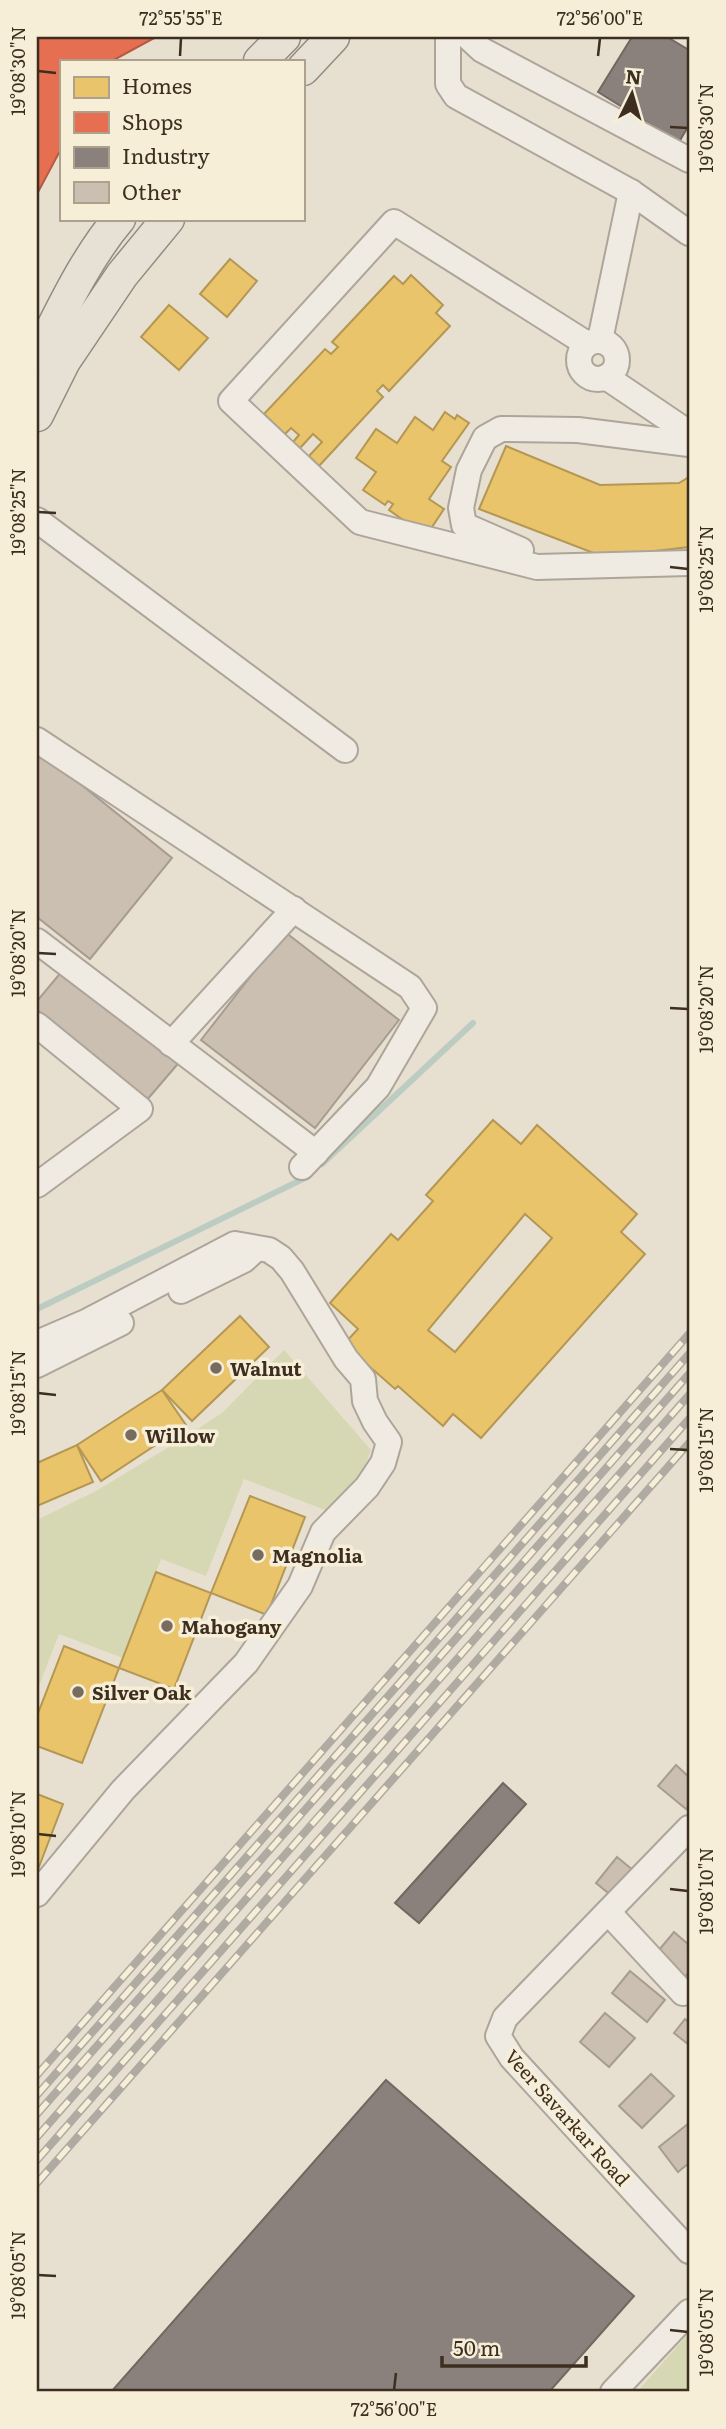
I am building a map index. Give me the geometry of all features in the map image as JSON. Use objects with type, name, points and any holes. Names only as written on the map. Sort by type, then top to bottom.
[{"type":"main road","points":[[261,60],[284,37]]},
{"type":"main road","points":[[304,68],[333,37]]},
{"type":"main road","points":[[37,415],[64,360],[122,275],[167,220]]},
{"type":"main road","points":[[41,342],[110,223]]},
{"type":"street","points":[[447,37],[448,84],[456,96],[631,191],[689,233]]},
{"type":"street","points":[[468,37],[482,50],[689,160]]},
{"type":"street","points":[[631,191],[593,342],[579,354],[580,366],[583,372],[594,378],[606,377],[686,432],[689,430]]},
{"type":"street","points":[[593,342],[394,222],[231,401],[360,522],[537,567],[689,563]]},
{"type":"street","points":[[556,566],[464,525],[461,508],[469,470],[485,438],[501,429],[578,430],[689,444]]},
{"type":"street","points":[[37,520],[345,750]]},
{"type":"street","points":[[37,740],[410,987],[424,1008],[377,1087],[309,1160],[171,1044],[37,941]]},
{"type":"street","points":[[171,1044],[294,909]]},
{"type":"street","points":[[37,1025],[140,1109],[37,1185]]},
{"type":"street","points":[[37,1364],[76,1336],[235,1244],[269,1250],[281,1258],[292,1271],[346,1359],[363,1379],[365,1401],[389,1442],[383,1463],[367,1487],[323,1532],[300,1586],[246,1664],[123,1790],[37,1894]]},
{"type":"street","points":[[37,1343],[76,1336]]},
{"type":"street","name":"Veer Savarkar Road","points":[[689,1828],[505,2018],[498,2036],[512,2058],[689,2251]]},
{"type":"street","points":[[607,1912],[683,1993]]},
{"type":"street","points":[[613,2392],[689,2312]]},
{"type":"green space","points":[[284,1350],[371,1450],[346,1518],[244,1479],[206,1576],[161,1559],[123,1658],[59,1634],[37,1691],[37,1520],[96,1491],[222,1413]]},
{"type":"green space","points":[[689,2333],[689,2392],[637,2392]]},
{"type":"building: Homes","points":[[230,259],[257,281],[227,317],[200,294]]},
{"type":"building: Homes","points":[[411,275],[443,305],[436,313],[450,326],[389,391],[383,385],[377,391],[383,397],[319,466],[309,456],[322,442],[313,434],[300,448],[293,442],[299,435],[291,428],[285,434],[264,414],[325,349],[331,354],[338,347],[332,342],[394,276],[403,284]]},
{"type":"building: Homes","points":[[169,305],[208,338],[179,370],[141,337]]},
{"type":"building: Homes","points":[[445,412],[455,419],[457,415],[469,423],[442,461],[451,467],[429,499],[444,509],[426,536],[389,510],[393,504],[388,501],[385,505],[363,490],[376,472],[356,458],[376,429],[397,443],[415,417],[433,430]]},
{"type":"building: Homes","points":[[506,446],[600,485],[679,483],[689,477],[689,547],[604,557],[479,509]]},
{"type":"building: Homes","points":[[493,1120],[521,1144],[537,1125],[637,1214],[621,1232],[645,1254],[481,1438],[453,1414],[443,1426],[398,1386],[395,1389],[344,1344],[358,1329],[330,1303],[391,1234],[398,1240],[433,1201],[426,1195]],"holes":[[[525,1214],[552,1238],[455,1352],[428,1330]]]},
{"type":"building: Homes","name":"Walnut","points":[[240,1316],[269,1347],[192,1421],[162,1390]]},
{"type":"building: Homes","name":"Willow","points":[[162,1390],[186,1425],[101,1481],[77,1445]]},
{"type":"building: Homes","points":[[77,1445],[93,1482],[37,1506],[37,1463]]},
{"type":"building: Homes","name":"Magnolia","points":[[250,1496],[305,1517],[267,1615],[211,1593]]},
{"type":"building: Homes","name":"Mahogany","points":[[156,1572],[211,1593],[174,1689],[119,1668]]},
{"type":"building: Homes","name":"Silver Oak","points":[[64,1646],[119,1668],[82,1763],[37,1746],[37,1716]]},
{"type":"building: Homes","points":[[37,1794],[63,1804],[37,1872]]},
{"type":"building: Shops","points":[[37,37],[156,37],[114,60],[60,60],[60,151],[37,194]]},
{"type":"building: Industry","points":[[632,37],[667,37],[689,50],[689,125],[679,142],[598,92]]},
{"type":"building: Industry","points":[[503,1783],[526,1804],[419,1923],[395,1903]]},
{"type":"building: Industry","points":[[386,2080],[634,2296],[549,2392],[111,2392]]},
{"type":"building: Other","points":[[37,749],[172,858],[90,959],[37,917]]},
{"type":"building: Other","points":[[285,932],[399,1020],[315,1128],[201,1040]]},
{"type":"building: Other","points":[[68,964],[182,1059],[146,1101],[37,1010],[37,1001]]},
{"type":"building: Other","points":[[676,1765],[689,1777],[689,1805],[686,1809],[658,1786]]},
{"type":"building: Other","points":[[617,1857],[639,1875],[617,1900],[596,1883]]},
{"type":"building: Other","points":[[674,1932],[689,1945],[689,1972],[682,1980],[654,1956]]},
{"type":"building: Other","points":[[630,1971],[665,2000],[647,2022],[612,1993]]},
{"type":"building: Other","points":[[605,2013],[635,2038],[609,2067],[580,2042]]},
{"type":"building: Other","points":[[685,2019],[689,2023],[689,2045],[674,2033]]},
{"type":"building: Other","points":[[651,2074],[674,2096],[642,2128],[619,2106]]},
{"type":"building: Other","points":[[689,2123],[689,2163],[678,2172],[659,2147]]},
{"type":"waterway","points":[[322,1164],[473,1023]]},
{"type":"waterway","points":[[37,1309],[309,1176]]},
{"type":"railway","points":[[37,2075],[689,1334]]},
{"type":"railway","points":[[37,2095],[689,1354]]},
{"type":"railway","points":[[37,2114],[689,1374]]},
{"type":"railway","points":[[37,2137],[689,1395]]},
{"type":"railway","points":[[37,2160],[689,1419]]},
{"type":"railway","points":[[37,2183],[689,1443]]},
{"type":"place","name":"Walnut","points":[[216,1368]]},
{"type":"place","name":"Willow","points":[[131,1435]]},
{"type":"place","name":"Magnolia","points":[[258,1555]]},
{"type":"place","name":"Mahogany","points":[[167,1626]]},
{"type":"place","name":"Silver Oak","points":[[78,1692]]}]
